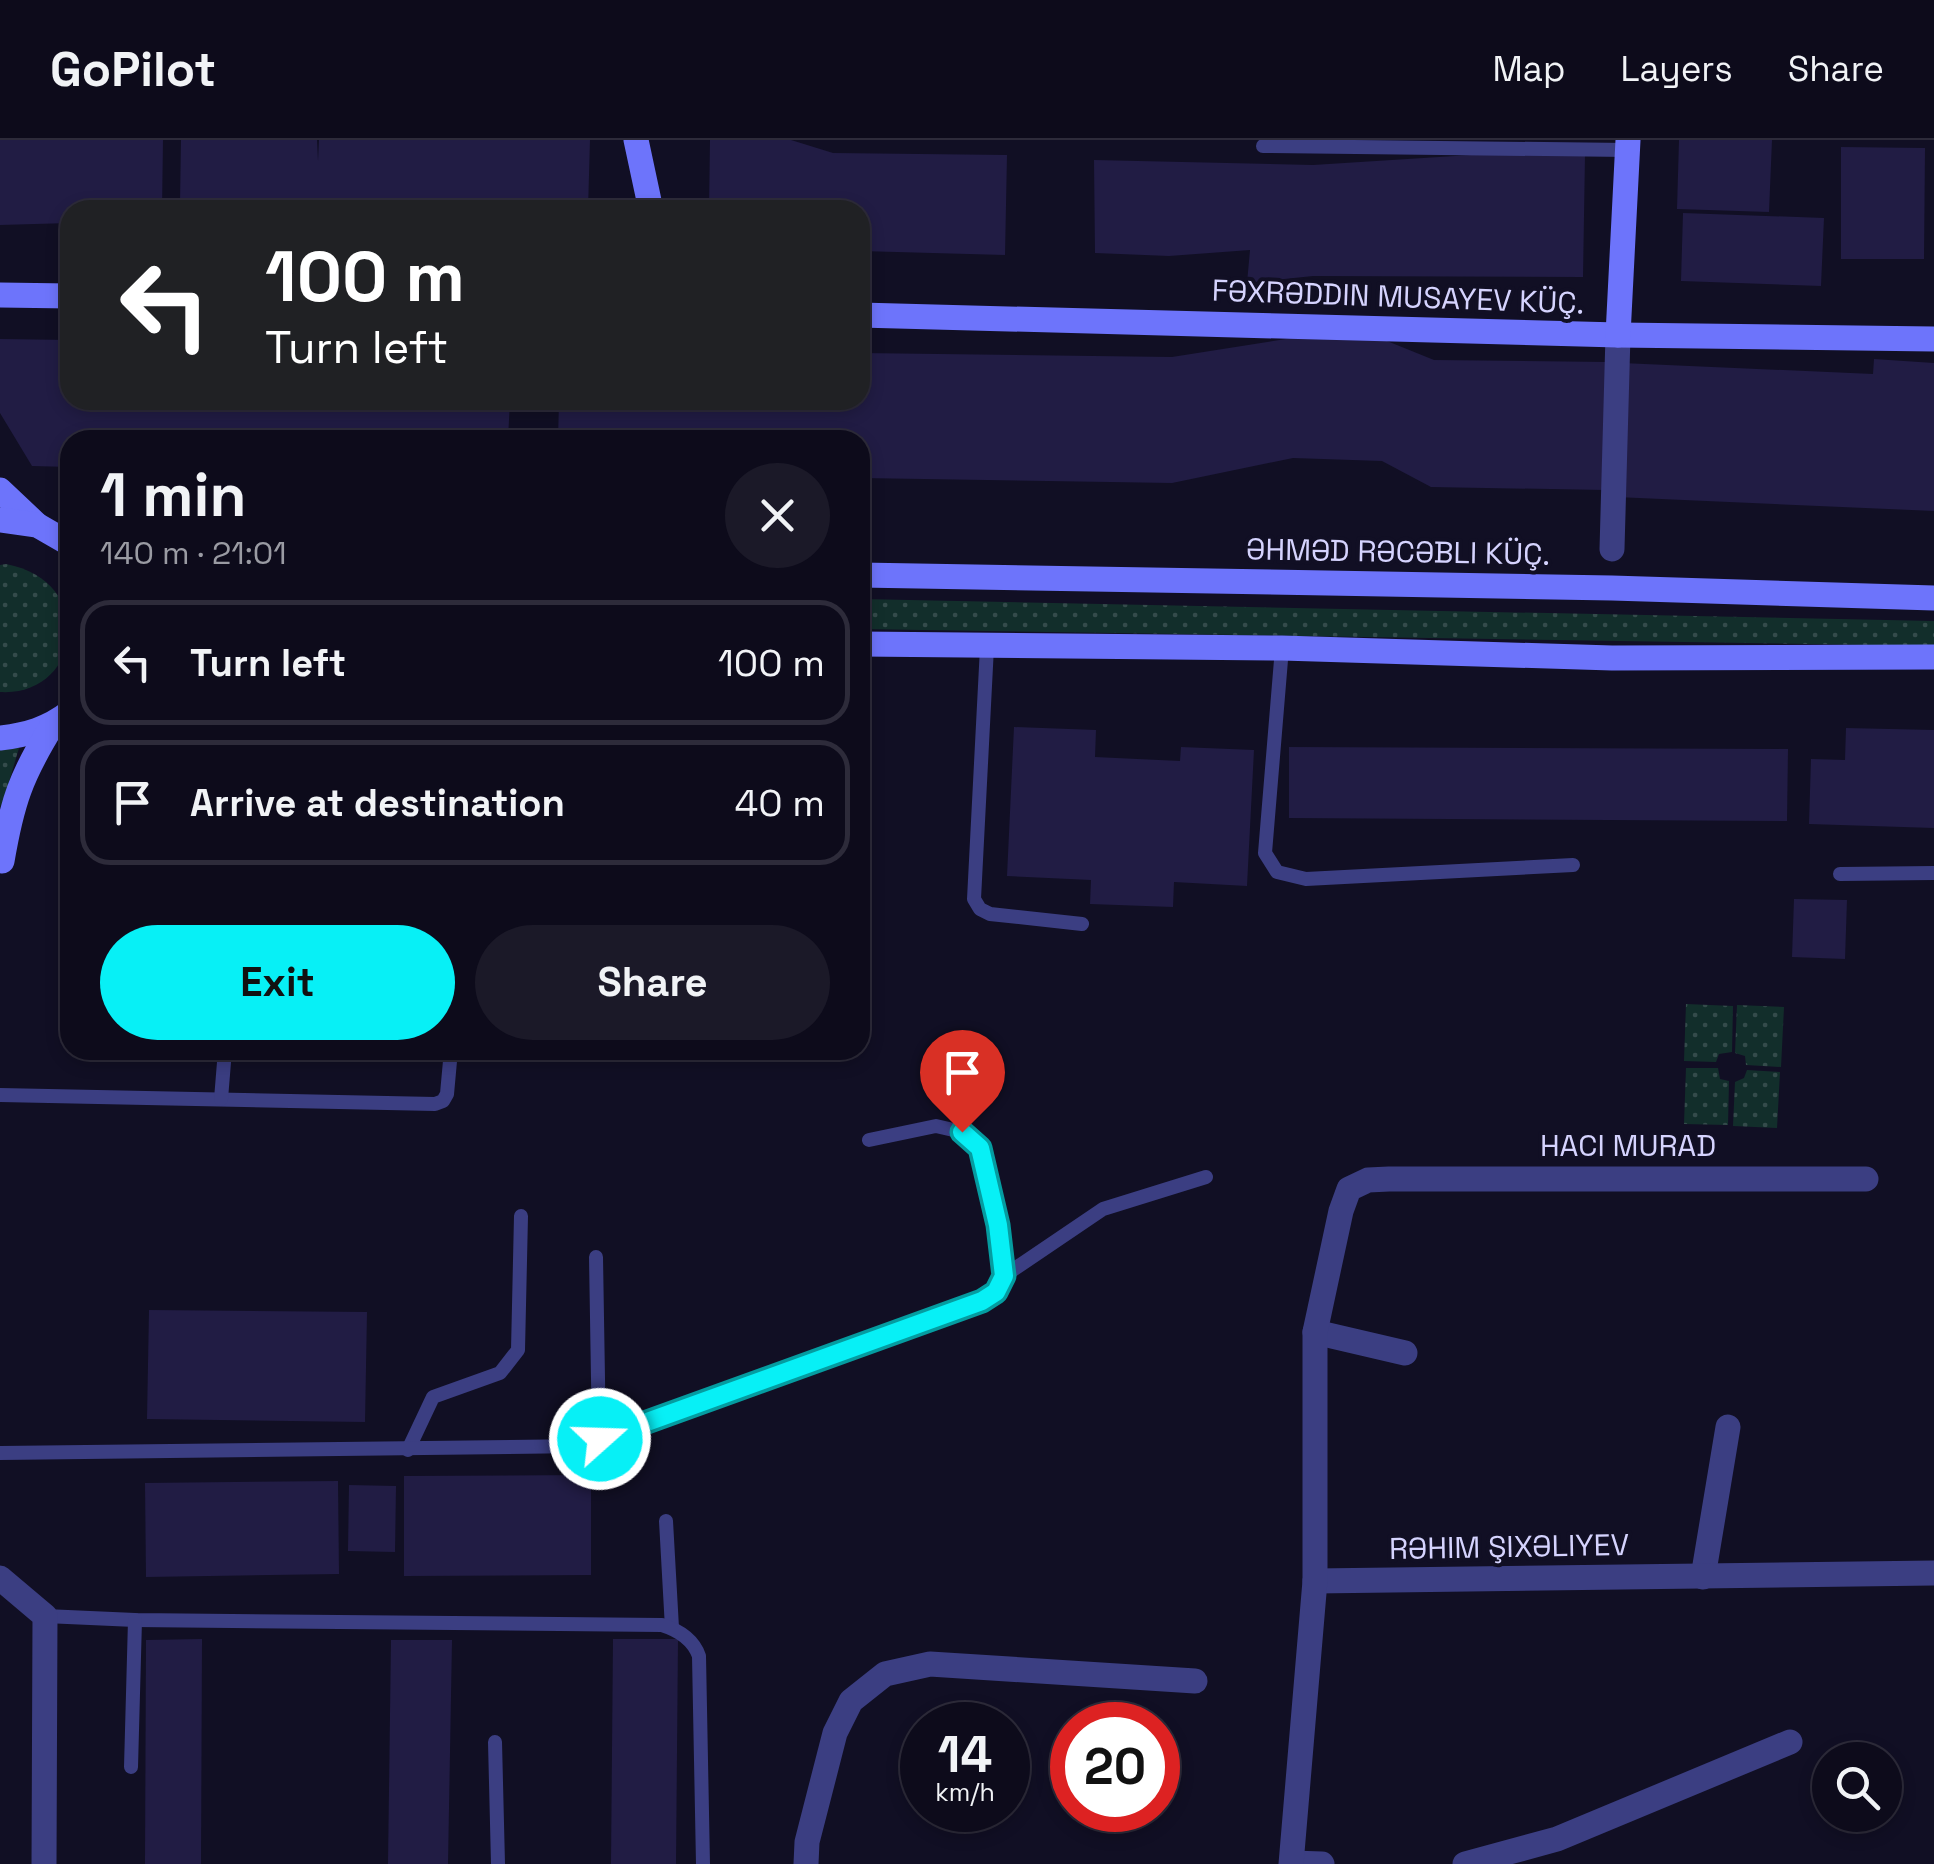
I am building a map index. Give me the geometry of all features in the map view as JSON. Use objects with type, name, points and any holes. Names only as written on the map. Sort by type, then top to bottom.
[{"type":"main road","points":[[636,140],[649,200]]},
{"type":"main road","points":[[1618,335],[1628,145]]},
{"type":"main road","points":[[0,294],[60,296]]},
{"type":"main road","name":"FƏXRƏDDIN MUSAYEV KÜÇ.","points":[[870,315],[1934,340]]},
{"type":"main road","points":[[0,490],[37,525],[60,538]]},
{"type":"main road","points":[[0,520],[37,525]]},
{"type":"main road","name":"ƏHMƏD RƏCƏBLI KÜÇ.","points":[[870,575],[1934,598]]},
{"type":"main road","points":[[870,644],[1282,648],[1612,658],[1934,657]]},
{"type":"main road","points":[[0,738],[24,736],[60,719]]},
{"type":"main road","points":[[0,853],[2,860],[11,806],[22,779],[60,721]]},
{"type":"street","points":[[1612,549],[1618,335]]},
{"type":"street","points":[[1322,1864],[1292,1863],[1315,1582],[1315,1332],[1349,1189],[1368,1180],[1389,1179],[1866,1179]]},
{"type":"street","points":[[1315,1332],[1404,1353]]},
{"type":"street","points":[[1703,1577],[1728,1426]]},
{"type":"street","points":[[1315,1582],[1934,1574]]},
{"type":"street","points":[[0,1578],[45,1616],[44,1864]]},
{"type":"street","points":[[806,1864],[807,1842],[835,1733],[851,1701],[885,1674],[930,1664],[1195,1681]]},
{"type":"street","points":[[1465,1864],[1557,1839],[1790,1742]]},
{"type":"lane","points":[[1262,146],[1628,145]]},
{"type":"lane","points":[[988,647],[974,900],[990,914],[1082,924]]},
{"type":"lane","points":[[1282,648],[1265,853],[1276,872],[1306,879],[1573,865]]},
{"type":"lane","points":[[1840,874],[1934,873]]},
{"type":"lane","points":[[220,1099],[224,1060]]},
{"type":"lane","points":[[0,1095],[434,1104],[443,1101],[447,1094],[449,1060]]},
{"type":"lane","points":[[869,1140],[936,1126],[962,1132],[980,1148],[998,1225],[1004,1276]]},
{"type":"lane","points":[[0,1452],[567,1448],[982,1301],[996,1292],[1004,1276],[1103,1209],[1206,1177]]},
{"type":"lane","points":[[408,1450],[433,1397],[500,1372],[518,1350],[522,1216]]},
{"type":"lane","points":[[596,1258],[600,1439]]},
{"type":"lane","points":[[666,1521],[672,1628]]},
{"type":"lane","points":[[45,1616],[662,1624],[690,1639],[699,1656],[702,1864]]},
{"type":"lane","points":[[131,1767],[135,1620]]},
{"type":"lane","points":[[495,1742],[498,1864]]},
{"type":"green space","points":[[0,565],[36,575],[56,592],[60,601],[60,661],[48,677],[27,689],[0,692]]},
{"type":"green space","points":[[870,599],[1934,621],[1934,646],[870,629]]},
{"type":"green space","points":[[0,748],[19,748],[1,809],[0,803]]},
{"type":"green space","points":[[1686,1004],[1733,1006],[1732,1052],[1719,1054],[1716,1062],[1684,1061]]},
{"type":"green space","points":[[1737,1005],[1784,1007],[1781,1067],[1746,1065],[1745,1056],[1735,1053]]},
{"type":"green space","points":[[1686,1068],[1718,1068],[1720,1079],[1729,1081],[1728,1125],[1684,1124]]},
{"type":"green space","points":[[1747,1070],[1780,1072],[1777,1128],[1733,1126],[1735,1082],[1744,1078]]},
{"type":"building","points":[[0,140],[163,140],[162,200],[60,200],[60,223],[0,225]]},
{"type":"building","points":[[181,140],[317,140],[318,161],[319,140],[590,140],[588,200],[180,200]]},
{"type":"building","points":[[710,140],[791,140],[833,153],[1007,155],[1005,255],[870,251],[870,200],[709,200]]},
{"type":"building","points":[[1679,140],[1772,140],[1769,212],[1677,209]]},
{"type":"building","points":[[1841,147],[1925,148],[1924,259],[1841,259]]},
{"type":"building","points":[[1502,153],[1585,155],[1583,277],[1313,276],[1247,283],[1250,250],[1169,256],[1095,253],[1094,160],[1313,165]]},
{"type":"building","points":[[1683,213],[1824,218],[1821,286],[1681,281]]},
{"type":"building","points":[[1298,337],[1387,341],[1434,360],[1607,362],[1605,490],[1431,487],[1382,461],[1293,458],[1172,483],[870,478],[870,430],[558,430],[559,410],[870,410],[870,353],[1172,357]]},
{"type":"building","points":[[0,339],[60,340],[60,410],[510,410],[508,430],[60,430],[60,467],[32,466],[0,413]]},
{"type":"building","points":[[1874,359],[1934,363],[1934,511],[1616,497],[1622,363],[1873,374]]},
{"type":"building","points":[[1014,727],[1096,730],[1095,757],[1180,761],[1181,747],[1254,750],[1247,886],[1174,882],[1173,907],[1090,904],[1091,880],[1007,876]]},
{"type":"building","points":[[1846,728],[1934,730],[1934,828],[1809,824],[1811,759],[1845,760]]},
{"type":"building","points":[[1289,747],[1788,749],[1787,821],[1289,818]]},
{"type":"building","points":[[1794,899],[1847,900],[1845,959],[1792,957]]},
{"type":"building","points":[[149,1310],[367,1312],[365,1422],[147,1419]]},
{"type":"building","points":[[591,1475],[591,1575],[404,1576],[404,1476]]},
{"type":"building","points":[[338,1481],[339,1574],[146,1577],[145,1483]]},
{"type":"building","points":[[349,1485],[396,1486],[395,1552],[348,1551]]},
{"type":"building","points":[[202,1639],[201,1864],[145,1864],[146,1640]]},
{"type":"building","points":[[613,1639],[678,1639],[676,1864],[611,1864]]},
{"type":"building","points":[[391,1640],[452,1640],[448,1864],[388,1864]]},
{"type":"route","points":[[600,1439],[982,1301],[996,1292],[1004,1276],[998,1225],[980,1148],[962,1132]]}]
